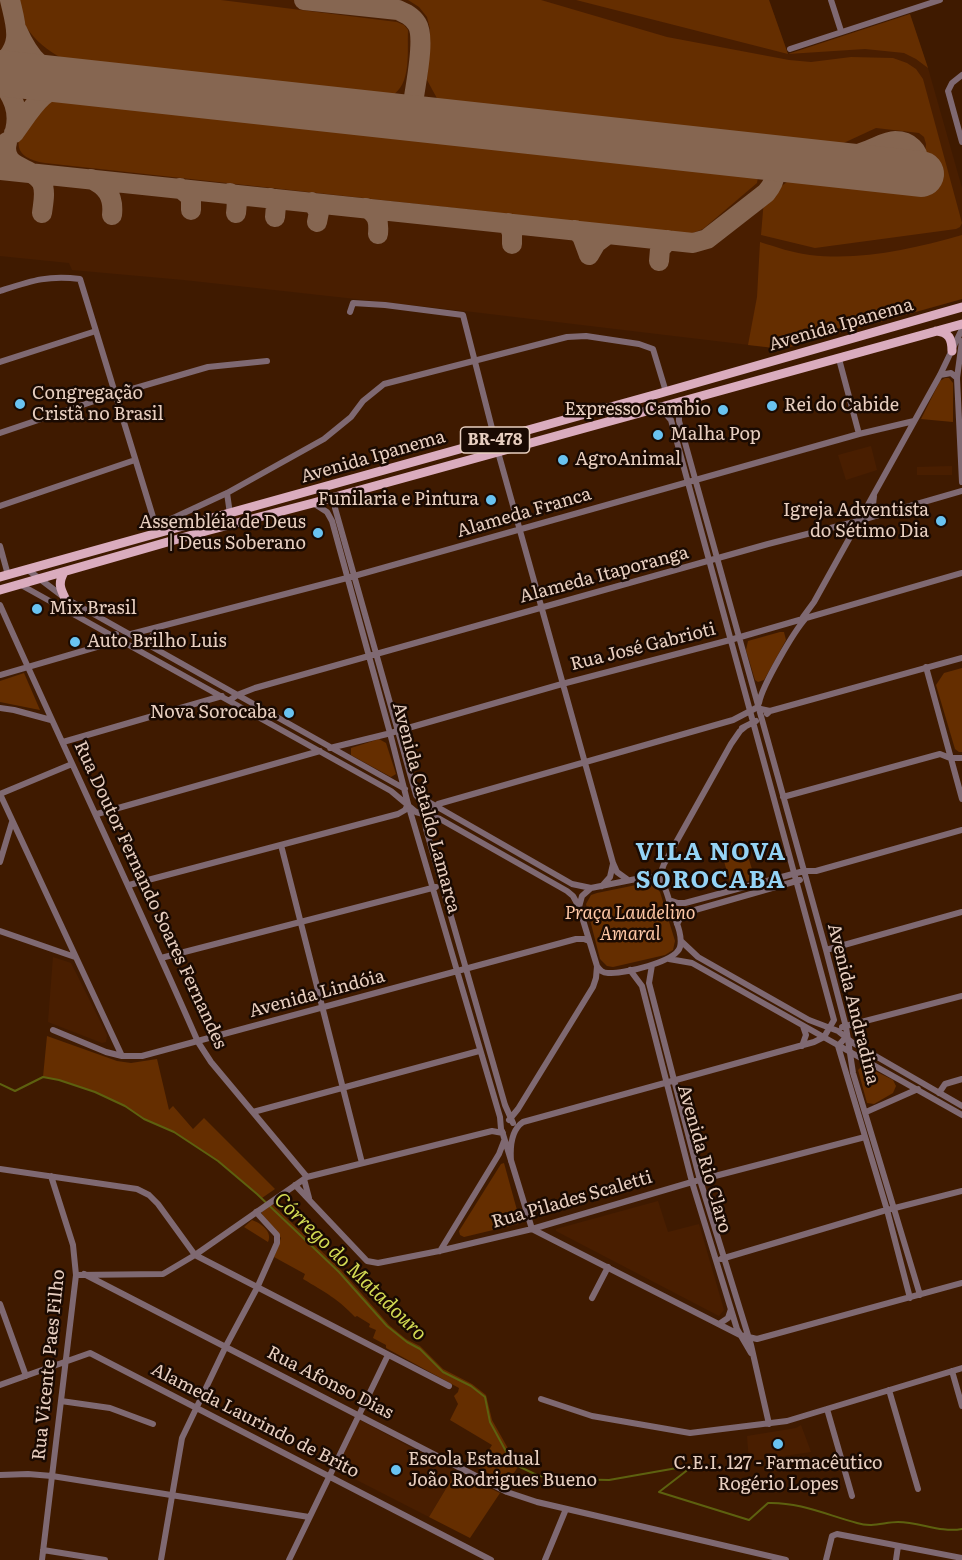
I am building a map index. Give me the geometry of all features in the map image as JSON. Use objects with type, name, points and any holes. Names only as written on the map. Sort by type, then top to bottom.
[{"type":"main road","name":"Avenida Ipanema","points":[[4,576],[157,530],[230,514],[962,307]]},
{"type":"main road","name":"Avenida Ipanema","points":[[0,590],[206,531],[962,324]]},
{"type":"main road","points":[[936,331],[949,337],[952,342],[952,351]]},
{"type":"main road","points":[[64,572],[59,581],[65,598]]},
{"type":"street","points":[[831,0],[841,31]]},
{"type":"street","points":[[790,49],[940,0]]},
{"type":"street","points":[[962,75],[952,83],[948,91],[962,142]]},
{"type":"street","points":[[0,291],[57,276],[80,279],[157,530],[324,439],[351,417],[363,401],[384,384],[567,337],[586,336],[639,344],[653,349],[666,392]]},
{"type":"street","points":[[350,312],[353,303],[463,315],[495,440]]},
{"type":"street","points":[[758,707],[763,690],[940,375],[962,329]]},
{"type":"street","points":[[0,362],[96,331]]},
{"type":"street","points":[[962,341],[957,378],[962,482]]},
{"type":"street","points":[[839,359],[859,434]]},
{"type":"street","points":[[0,433],[115,394],[208,367],[267,361]]},
{"type":"street","points":[[940,375],[951,373],[957,378]]},
{"type":"street","name":"Avenida Andradina","points":[[690,399],[683,404],[678,415],[826,950],[846,1027],[853,1073],[920,1295]]},
{"type":"street","name":"Avenida Andradina","points":[[655,408],[665,413],[671,420],[833,1018],[830,1028]]},
{"type":"street","name":"Alameda Franca","points":[[131,634],[347,578],[859,434],[914,421]]},
{"type":"street","points":[[898,425],[907,434]]},
{"type":"street","points":[[498,452],[613,864],[617,872],[628,880]]},
{"type":"street","points":[[0,507],[135,459]]},
{"type":"street","points":[[875,490],[873,505],[880,514]]},
{"type":"street","name":"Alameda Itaporanga","points":[[232,691],[255,688],[962,491]]},
{"type":"street","points":[[227,493],[230,514]]},
{"type":"street","name":"Avenida Cataldo Lamarca","points":[[341,495],[336,501],[335,508],[354,575],[372,655]]},
{"type":"street","name":"Avenida Cataldo Lamarca","points":[[313,503],[327,512],[332,521],[394,732],[456,971],[532,1229]]},
{"type":"street","points":[[841,526],[848,530],[849,537]]},
{"type":"street","points":[[0,546],[4,576]]},
{"type":"street","points":[[28,569],[65,598],[404,788]]},
{"type":"street","name":"Rua José Gabrioti","points":[[330,748],[739,638],[962,573]]},
{"type":"street","points":[[20,584],[397,795],[435,806],[572,884],[591,888],[651,876],[662,882]]},
{"type":"street","name":"Rua Doutor Fernando Soares Fernandes","points":[[0,604],[51,720],[97,814],[198,1042],[211,1062],[305,1178]]},
{"type":"street","points":[[784,624],[793,637]]},
{"type":"street","points":[[0,675],[107,644],[115,637],[116,626]]},
{"type":"street","points":[[152,646],[150,639],[158,628]]},
{"type":"street","points":[[597,966],[601,971],[609,973],[630,970],[669,959],[678,951],[681,941],[662,882],[662,869],[742,728],[762,718],[770,711],[962,657]]},
{"type":"street","points":[[926,667],[962,799]]},
{"type":"street","points":[[205,702],[209,694],[208,688]]},
{"type":"street","points":[[254,705],[252,697],[255,688]]},
{"type":"street","points":[[223,697],[222,690],[232,691]]},
{"type":"street","points":[[230,700],[232,691]]},
{"type":"street","points":[[63,741],[223,697]]},
{"type":"street","points":[[424,816],[435,806],[729,721],[742,717],[758,707],[770,711]]},
{"type":"street","points":[[0,708],[51,720]]},
{"type":"street","points":[[729,721],[737,728],[736,736]]},
{"type":"street","points":[[742,728],[755,729]]},
{"type":"street","name":"Avenida Cataldo Lamarca","points":[[394,732],[404,788],[410,797],[424,806],[426,830],[511,1123],[511,1161]]},
{"type":"street","points":[[300,756],[305,751],[303,741]]},
{"type":"street","points":[[97,814],[320,751]]},
{"type":"street","points":[[783,797],[940,754],[950,758],[962,758]]},
{"type":"street","points":[[72,764],[0,794],[122,1056]]},
{"type":"street","points":[[391,781],[399,779],[400,772]]},
{"type":"street","points":[[396,815],[402,807],[397,795]]},
{"type":"street","points":[[129,885],[396,815],[402,812],[410,797]]},
{"type":"street","points":[[76,1275],[163,1274],[195,1256],[305,1178],[492,1131],[509,1134],[511,1123],[596,978],[597,966],[590,941],[579,907],[567,891],[435,818],[416,812],[410,797]]},
{"type":"street","points":[[451,801],[448,808],[451,816]]},
{"type":"street","name":"Avenida Cataldo Lamarca","points":[[426,830],[430,820],[435,818]]},
{"type":"street","points":[[0,862],[12,822]]},
{"type":"street","points":[[669,900],[685,903],[962,830]]},
{"type":"street","points":[[281,844],[363,1163]]},
{"type":"street","points":[[602,886],[610,877],[613,864]]},
{"type":"street","points":[[677,925],[682,915],[688,912],[797,881],[816,870]]},
{"type":"street","points":[[162,958],[442,886]]},
{"type":"street","points":[[579,907],[582,896],[591,888]]},
{"type":"street","points":[[826,950],[962,912]]},
{"type":"street","points":[[0,931],[75,957]]},
{"type":"street","name":"Avenida Lindóia","points":[[53,1030],[122,1056],[142,1056],[576,939],[590,941]]},
{"type":"street","points":[[681,941],[698,957],[809,1020],[846,1037],[962,1106]]},
{"type":"street","points":[[669,959],[692,963],[962,1115]]},
{"type":"street","name":"Avenida Rio Claro","points":[[652,964],[649,983],[674,1080],[696,1181]]},
{"type":"street","name":"Avenida Rio Claro","points":[[630,970],[642,986],[666,1082],[696,1181],[749,1338],[769,1424]]},
{"type":"street","points":[[830,1028],[846,1027],[962,996]]},
{"type":"street","points":[[802,1046],[806,1035],[803,1026]]},
{"type":"street","points":[[439,1251],[499,1154],[502,1124],[522,1122],[802,1046],[824,1037],[830,1028]]},
{"type":"street","points":[[838,1046],[846,1037]]},
{"type":"street","name":"Avenida Andradina","points":[[838,1046],[887,1210],[910,1298]]},
{"type":"street","points":[[253,1112],[479,1051]]},
{"type":"street","points":[[853,1073],[855,1067],[864,1060]]},
{"type":"street","points":[[893,1100],[901,1087],[897,1078]]},
{"type":"street","points":[[939,1093],[945,1084],[962,1079]]},
{"type":"street","points":[[866,1112],[918,1089]]},
{"type":"street","name":"Rua Pilades Scaletti","points":[[295,1185],[372,1264],[532,1229],[696,1181],[865,1137]]},
{"type":"street","points":[[0,1169],[137,1189],[149,1195],[195,1256],[449,1386]]},
{"type":"street","name":"Rua Vicente Paes Filho","points":[[42,1560],[76,1275],[74,1245],[51,1176]]},
{"type":"street","name":"Rua Pilades Scaletti","points":[[305,1178],[310,1201]]},
{"type":"street","points":[[721,1259],[887,1210],[962,1191]]},
{"type":"street","points":[[161,1560],[182,1438],[195,1407],[257,1288],[278,1239],[259,1211]]},
{"type":"street","points":[[552,1223],[549,1231],[555,1240]]},
{"type":"street","points":[[532,1229],[749,1338],[758,1339],[962,1284]]},
{"type":"street","points":[[449,1235],[450,1244],[456,1247]]},
{"type":"street","name":"Avenida Rio Claro","points":[[721,1259],[731,1308],[740,1335],[752,1356]]},
{"type":"street","points":[[592,1298],[608,1267]]},
{"type":"street","name":"Rua Afonso Dias","points":[[84,1274],[507,1492],[537,1502],[786,1560]]},
{"type":"street","points":[[0,1304],[2,1316],[26,1376]]},
{"type":"street","points":[[719,1324],[728,1318],[731,1308]]},
{"type":"street","name":"Alameda Laurindo de Brito","points":[[0,1385],[90,1353],[491,1560]]},
{"type":"street","points":[[290,1560],[388,1355]]},
{"type":"street","points":[[542,1399],[592,1416],[690,1433],[787,1421],[962,1368]]},
{"type":"street","points":[[952,1371],[962,1406]]},
{"type":"street","points":[[889,1390],[918,1489]]},
{"type":"street","points":[[61,1401],[110,1408],[153,1424]]},
{"type":"street","points":[[827,1409],[852,1496]]},
{"type":"street","points":[[0,1475],[52,1476],[309,1517]]},
{"type":"street","points":[[545,1560],[566,1509]]},
{"type":"street","points":[[826,1560],[832,1536],[837,1534],[962,1558]]},
{"type":"street","points":[[896,1560],[898,1546]]},
{"type":"street","points":[[43,1550],[105,1560]]},
{"type":"shaded area","points":[[0,0],[769,0],[788,54],[910,14],[962,188],[962,299],[783,349],[473,312],[72,270],[69,263],[0,256]]},
{"type":"shaded area","points":[[871,446],[877,470],[846,480],[838,455]]},
{"type":"shaded area","points":[[952,466],[952,475],[917,475],[917,467]]},
{"type":"shaded area","points":[[53,957],[71,963],[107,1035],[106,1042],[102,1043],[48,1022]]},
{"type":"shaded area","points":[[658,1201],[668,1232],[699,1224],[724,1310],[719,1316],[556,1231],[556,1229]]},
{"type":"shaded area","name":"Escola Estadual João Rodrigues Bueno","points":[[360,1420],[456,1472],[429,1517],[343,1473],[338,1467],[336,1463]]},
{"type":"shaded area","name":"C.E.I. 127 - Farmacêutico Rogério Lopes","points":[[801,1425],[811,1452],[749,1461],[747,1436],[796,1428]]},
{"type":"green space","points":[[15,0],[221,0],[397,22],[408,30],[407,67],[402,84],[391,96],[78,64],[47,49],[29,32]]},
{"type":"green space","points":[[408,0],[541,0],[667,37],[789,60],[811,62],[851,57],[893,58],[907,63],[916,69],[923,79],[962,223],[956,229],[815,248],[761,235],[764,199],[791,179],[818,175],[922,186],[926,144],[924,137],[919,133],[876,128],[835,147],[439,102],[427,80],[430,29],[427,17],[419,7]]},
{"type":"green space","points":[[576,0],[769,0],[788,54]]},
{"type":"green space","points":[[910,14],[928,68],[904,53],[865,49],[788,54]]},
{"type":"green space","points":[[60,94],[749,168],[756,171],[758,177],[757,183],[703,229],[690,234],[34,161],[21,152],[19,140],[21,133],[43,102]]},
{"type":"green space","points":[[962,235],[962,299],[783,349],[748,345],[757,297],[760,242],[804,254],[848,256],[906,249]]},
{"type":"green space","points":[[949,378],[953,383],[953,422],[921,419],[940,381]]},
{"type":"green space","points":[[784,632],[786,640],[764,680],[758,682],[755,680],[746,650],[748,641]]},
{"type":"green space","points":[[962,668],[962,752],[959,752],[955,749],[936,685],[944,673]]},
{"type":"green space","points":[[24,673],[40,710],[0,702],[0,681]]},
{"type":"green space","points":[[379,739],[386,743],[396,774],[391,777],[351,755],[351,748]]},
{"type":"green space","points":[[743,840],[755,879],[731,886],[720,847]]},
{"type":"green space","name":"Praça Laudelino Amaral","points":[[646,883],[655,886],[660,892],[675,941],[673,950],[665,955],[613,967],[607,966],[600,959],[586,904],[591,895]]},
{"type":"green space","points":[[47,1036],[117,1061],[131,1063],[157,1059],[169,1110],[173,1106],[193,1129],[204,1118],[275,1189],[262,1198],[218,1161],[174,1132],[144,1119],[95,1092],[43,1077]]},
{"type":"green space","points":[[863,1065],[893,1080],[896,1086],[893,1093],[874,1104],[867,1103],[858,1070]]},
{"type":"green space","points":[[504,1163],[520,1221],[518,1224],[464,1237],[460,1235],[459,1231],[501,1164]]},
{"type":"green space","points":[[272,1204],[341,1270],[389,1325],[406,1339],[420,1346],[443,1369],[472,1384],[486,1395],[492,1420],[510,1452],[520,1464],[507,1483],[478,1468],[492,1445],[450,1420],[458,1404],[454,1396],[459,1388],[386,1348],[386,1345],[373,1338],[376,1330],[369,1327],[370,1324],[355,1317],[337,1300],[303,1279],[305,1274],[274,1257],[281,1238],[262,1214]]},
{"type":"green space","points":[[252,1220],[268,1231],[268,1242],[244,1227]]},
{"type":"green space","points":[[456,1472],[500,1493],[470,1538],[429,1517]]},
{"type":"waterway","name":"Córrego do Matadouro","points":[[0,1084],[15,1091],[43,1077],[95,1092],[125,1106],[144,1119],[174,1132],[218,1161],[257,1194],[339,1272],[387,1326],[420,1349],[443,1372],[471,1386],[485,1397],[490,1422],[508,1455],[518,1466],[539,1476],[609,1480],[694,1465],[659,1492],[749,1520],[768,1503],[780,1503],[863,1524],[898,1522],[946,1530],[962,1529]]},
{"type":"taxiway","points":[[0,65],[8,58],[15,42],[16,27],[10,0]]},
{"type":"taxiway","points":[[304,0],[398,10],[413,19],[417,24],[420,40],[413,104],[415,110],[426,120]]},
{"type":"taxiway","points":[[14,133],[39,100],[53,89],[74,81],[54,74],[39,63],[27,49],[17,30]]},
{"type":"taxiway","points":[[0,80],[9,92],[16,110],[15,131]]},
{"type":"taxiway","points":[[823,163],[895,141],[905,143],[917,154],[917,169],[904,179],[888,178],[857,167]]},
{"type":"taxiway","points":[[7,142],[8,158],[19,167],[32,173],[42,183],[44,194],[42,213]]},
{"type":"taxiway","points":[[0,170],[693,243],[707,239],[771,187],[773,172],[756,156]]},
{"type":"taxiway","points":[[91,179],[108,193],[112,203],[112,215]]},
{"type":"taxiway","points":[[180,188],[191,197],[191,210]]},
{"type":"taxiway","points":[[230,193],[236,199],[236,213]]},
{"type":"taxiway","points":[[271,198],[276,205],[275,217]]},
{"type":"taxiway","points":[[312,202],[319,212],[317,222]]},
{"type":"taxiway","points":[[366,208],[377,219],[378,234]]},
{"type":"taxiway","points":[[508,223],[512,233],[512,244]]},
{"type":"taxiway","points":[[575,230],[582,236],[589,255],[596,243],[608,234]]},
{"type":"taxiway","points":[[659,261],[660,249],[668,240]]},
{"type":"runway","points":[[0,73],[921,174]]},
{"type":"place","name":"Congregação Cristã no Brasil","points":[[20,404]]},
{"type":"place","name":"Rei do Cabide","points":[[772,406]]},
{"type":"place","name":"Expresso Cambio","points":[[723,410]]},
{"type":"place","name":"Malha Pop","points":[[658,435]]},
{"type":"place","name":"AgroAnimal","points":[[563,460]]},
{"type":"place","name":"Funilaria e Pintura","points":[[491,500]]},
{"type":"place","name":"Igreja Adventista do Sétimo Dia","points":[[941,521]]},
{"type":"place","name":"Assembléia de Deus | Deus Soberano","points":[[318,533]]},
{"type":"place","name":"Mix Brasil","points":[[37,609]]},
{"type":"place","name":"Auto Brilho Luis","points":[[75,642]]},
{"type":"place","name":"Nova Sorocaba","points":[[289,713]]},
{"type":"place","name":"C.E.I. 127 - Farmacêutico Rogério Lopes","points":[[778,1444]]},
{"type":"place","name":"Escola Estadual João Rodrigues Bueno","points":[[396,1470]]},
{"type":"district","name":"VILA NOVA SOROCABA","points":[[711,867]]}]
